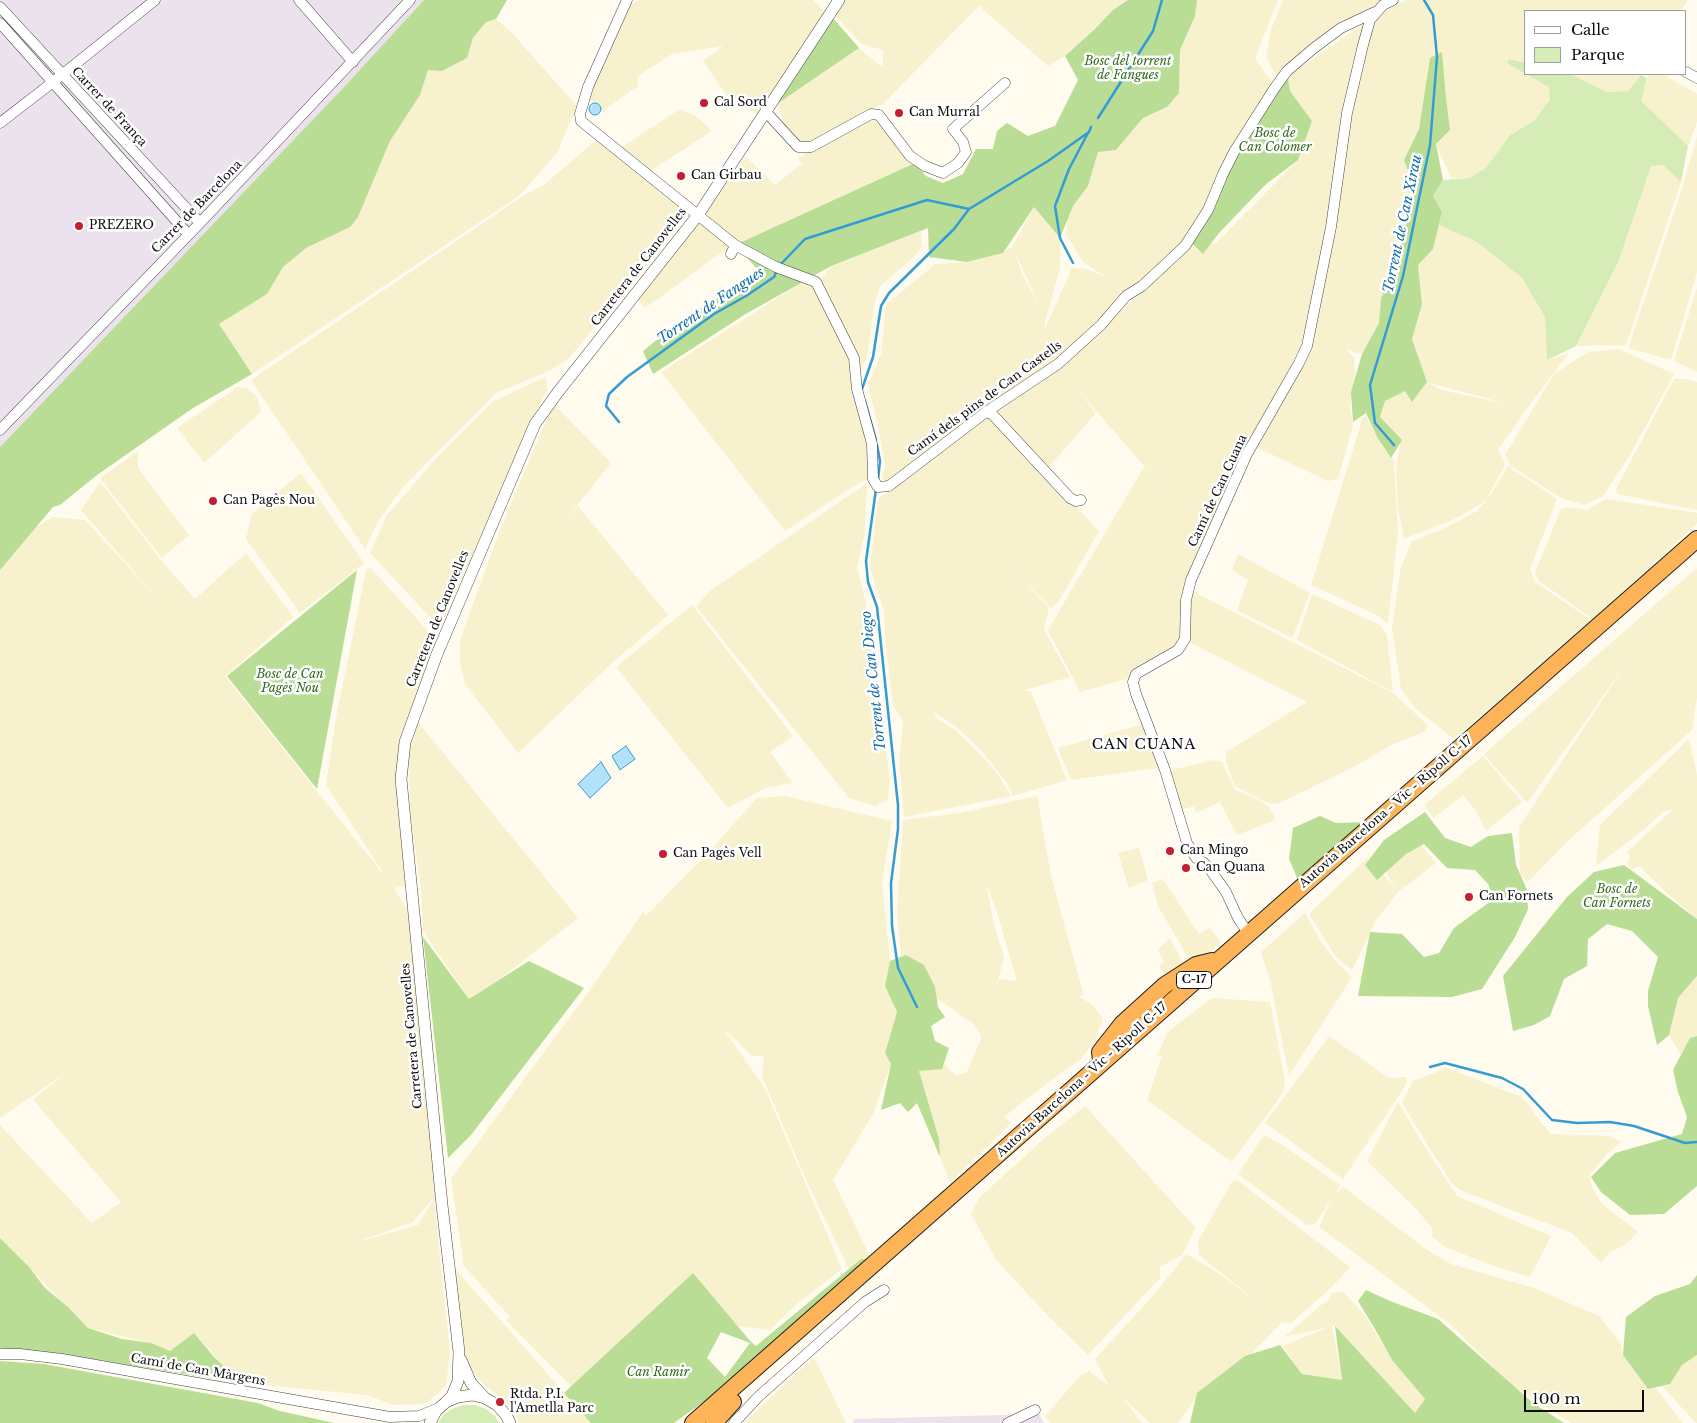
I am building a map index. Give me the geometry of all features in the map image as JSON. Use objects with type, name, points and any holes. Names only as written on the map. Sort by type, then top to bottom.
[{"type":"highway","name":"Autovia Barcelona - Vic - Ripoll C-17","points":[[702,1421],[874,1264],[878,1254],[904,1229],[906,1221],[915,1219],[936,1201],[956,1192],[1102,1062],[1100,1052],[1122,1024],[1165,985],[1196,965],[1219,959],[1697,538]]},
{"type":"highway","name":"Autovia Barcelona - Vic - Ripoll C-17","points":[[702,1421],[732,1402],[1697,552]]},
{"type":"street","points":[[0,123],[155,0]]},
{"type":"street","points":[[299,0],[353,62]]},
{"type":"street","name":"Carrer de Barcelona","points":[[0,430],[200,223],[410,0]]},
{"type":"street","name":"Camí dels pins de Can Castells","points":[[627,0],[588,87],[580,114],[582,121],[698,215],[733,249],[816,282],[854,358],[857,389],[872,444],[874,479],[878,487],[889,486],[986,412],[1058,364],[1101,325],[1126,296],[1142,286],[1185,246],[1208,210],[1234,152],[1287,71],[1341,28],[1378,11]]},
{"type":"street","name":"Carretera de Canovelles","points":[[430,1423],[436,1411],[452,1396],[458,1381],[459,1352],[442,1205],[401,779],[404,742],[437,654],[535,424],[558,392],[698,215],[838,0]]},
{"type":"street","name":"Camí de Can Cuana","points":[[1248,933],[1238,918],[1226,892],[1204,863],[1196,858],[1187,843],[1165,770],[1133,682],[1136,674],[1178,650],[1185,639],[1186,600],[1191,580],[1247,454],[1307,346],[1330,227],[1347,113],[1370,20],[1383,5],[1393,0]]},
{"type":"street","name":"Carrer de França","points":[[0,7],[200,223]]},
{"type":"street","name":"Carrer de França","points":[[0,23],[188,234]]},
{"type":"street","points":[[766,112],[798,147],[811,147],[871,114],[879,115],[910,156],[925,166],[943,173],[958,163],[966,152],[963,142],[952,129],[1005,83]]},
{"type":"street","points":[[986,412],[992,414],[1070,498],[1076,501],[1081,500]]},
{"type":"street","points":[[734,1423],[758,1397],[864,1302],[884,1290]]},
{"type":"street","name":"Carretera de Canovelles","points":[[459,1352],[466,1374],[477,1390],[485,1398],[497,1405],[510,1423]]},
{"type":"street","name":"Camí de Can Màrgens","points":[[0,1354],[20,1354],[71,1361],[390,1416],[419,1416],[444,1404]]},
{"type":"street","points":[[444,1404],[458,1397],[472,1395],[485,1398]]},
{"type":"street","points":[[1008,1423],[1035,1410]]},
{"type":"street","name":"Camí de Can Màrgens","points":[[390,1416],[405,1423]]},
{"type":"shaded area","points":[[0,0],[424,0],[356,75],[0,447]]},
{"type":"shaded area","points":[[639,0],[813,0],[826,13],[760,115],[732,103],[703,61],[723,46],[672,54],[638,76],[638,86],[607,108],[604,113],[599,104],[587,99],[630,5]]},
{"type":"shaded area","points":[[844,0],[1128,0],[1113,10],[1065,56],[1048,66],[979,6],[883,104],[810,143],[799,141],[787,130],[777,104],[859,48],[886,70],[883,67],[883,50],[862,44],[834,15]]},
{"type":"shaded area","points":[[1197,0],[1278,0],[1255,58],[1275,87],[1208,210],[1157,272],[1101,325],[1051,362],[1053,367],[891,485],[882,479],[885,467],[879,430],[868,385],[881,355],[886,305],[935,264],[967,262],[1003,253],[1013,246],[1034,207],[1060,238],[1060,268],[1044,331],[1072,268],[1087,269],[1109,279],[1083,262],[1066,235],[1068,212],[1088,186],[1098,152],[1116,150],[1143,118],[1167,107],[1179,93],[1180,50]],"holes":[[[1015,252],[1040,307],[1021,272]]]},
{"type":"shaded area","points":[[1283,0],[1381,0],[1278,79],[1266,57],[1271,30]]},
{"type":"shaded area","points":[[1406,0],[1688,0],[1682,10],[1524,10],[1524,63],[1508,59],[1508,64],[1524,73],[1524,75],[1528,75],[1550,87],[1550,99],[1535,120],[1510,135],[1486,168],[1470,178],[1451,178],[1436,144],[1450,130],[1446,98],[1430,58],[1419,129],[1404,160],[1414,187],[1404,235],[1381,299],[1379,323],[1362,354],[1345,349],[1354,357],[1355,372],[1350,409],[1353,425],[1338,479],[1328,481],[1256,447],[1311,342],[1315,339],[1303,335],[1301,346],[1266,411],[1186,585],[1182,644],[1137,676],[1080,692],[1048,630],[1144,467],[1163,488],[1073,384],[1096,413],[1047,469],[992,411],[1110,321],[1192,245],[1216,243],[1298,160],[1312,121],[1290,91],[1288,76],[1362,25]]},
{"type":"shaded area","points":[[496,19],[512,33],[577,106],[557,153],[519,196],[252,374],[219,324],[267,294],[283,267],[306,248],[350,227],[358,217],[390,141],[420,95],[428,70],[467,58],[473,39],[486,22]]},
{"type":"shaded area","points":[[1572,75],[1640,75],[1628,91],[1607,92]]},
{"type":"shaded area","points":[[1649,75],[1664,75],[1697,94],[1697,122],[1688,146],[1640,101]]},
{"type":"shaded area","points":[[680,109],[696,116],[712,131],[649,172],[617,150]]},
{"type":"shaded area","points":[[869,118],[881,124],[915,163],[740,243],[714,224],[708,215],[707,209],[746,157],[775,185],[802,164],[798,158]]},
{"type":"shaded area","points":[[1697,136],[1697,272],[1671,360],[1628,348],[1680,195]]},
{"type":"shaded area","points":[[597,139],[687,212],[686,217],[569,358],[551,370],[496,393],[404,486],[378,521],[365,549],[251,380],[526,194],[544,185]]},
{"type":"shaded area","points":[[1651,165],[1663,165],[1681,182],[1626,345],[1576,346],[1619,260]]},
{"type":"shaded area","points":[[698,220],[727,243],[728,248],[645,308],[636,298]]},
{"type":"shaded area","points":[[1439,225],[1477,242],[1522,278],[1545,317],[1547,360],[1569,353],[1498,450],[1505,465],[1487,498],[1508,466],[1557,499],[1530,569],[1535,582],[1591,620],[1454,739],[1415,708],[1401,689],[1392,627],[1401,567],[1412,541],[1441,530],[1477,511],[1487,500],[1457,518],[1404,539],[1398,508],[1396,468],[1401,440],[1380,417],[1385,401],[1405,391],[1412,402],[1427,382],[1412,339],[1422,304],[1418,265],[1433,249]],"holes":[[[1429,383],[1508,404],[1441,390]]]},
{"type":"shaded area","points":[[921,231],[922,245],[916,255],[880,286],[874,305],[867,358],[860,369],[857,354],[820,280],[831,266]]},
{"type":"shaded area","points":[[807,279],[816,282],[854,364],[873,476],[849,489],[785,531],[661,372]]},
{"type":"shaded area","points":[[1697,288],[1697,372],[1674,361]]},
{"type":"shaded area","points":[[1619,349],[1674,374],[1630,455],[1603,496],[1585,505],[1563,499],[1511,466],[1505,455],[1554,374],[1588,352]]},
{"type":"shaded area","points":[[546,377],[547,391],[535,413],[440,628],[370,553],[387,515],[441,453],[492,402]]},
{"type":"shaded area","points":[[1674,379],[1686,379],[1697,382],[1697,510],[1618,494],[1616,489]]},
{"type":"shaded area","points":[[238,387],[247,388],[257,397],[261,412],[204,463],[177,428]]},
{"type":"shaded area","points":[[556,406],[611,463],[560,527],[578,506],[668,615],[611,664],[518,753],[465,684],[460,663],[460,640],[500,530],[551,409]]},
{"type":"shaded area","points":[[987,416],[992,418],[1099,531],[1059,601],[1051,608],[1013,569],[1049,608],[1044,630],[1070,677],[1025,690],[1031,692],[1067,780],[1013,796],[1007,783],[976,745],[955,726],[934,712],[936,718],[956,731],[981,755],[997,773],[1011,796],[904,817],[899,762],[903,721],[893,705],[884,611],[870,569],[878,499]]},
{"type":"shaded area","points":[[1366,416],[1382,447],[1394,460],[1398,532],[1388,624],[1379,616],[1311,585],[1360,427],[1361,418]]},
{"type":"shaded area","points":[[138,451],[138,468],[189,535],[162,558],[100,478]]},
{"type":"shaded area","points":[[301,473],[364,563],[300,613],[246,539],[252,514]]},
{"type":"shaded area","points":[[100,482],[161,560],[195,599],[246,553],[293,617],[225,676],[388,880],[326,785],[336,718],[366,571],[370,567],[434,638],[435,650],[401,741],[409,885],[394,888],[410,915],[441,1189],[413,1222],[351,1244],[418,1225],[434,1199],[450,1351],[446,1386],[425,1404],[393,1405],[367,1395],[233,1382],[228,1370],[194,1333],[170,1351],[151,1343],[88,1328],[0,1238],[0,1125],[92,1223],[121,1202],[33,1100],[64,1074],[0,1118],[0,559],[11,542],[53,517],[85,520],[157,598],[81,510]]},
{"type":"shaded area","points":[[867,483],[865,532],[857,568],[866,604],[890,780],[888,800],[875,806],[849,798],[696,606],[710,591]]},
{"type":"shaded area","points":[[1606,499],[1697,513],[1697,523],[1593,619],[1539,581],[1535,573],[1561,509],[1568,507],[1587,510]]},
{"type":"shaded area","points":[[1238,554],[1310,593],[1292,638],[1237,610],[1248,580],[1232,570]]},
{"type":"shaded area","points":[[1697,568],[1697,698],[1692,730],[1568,841],[1528,882],[1520,874],[1519,827],[1626,664],[1527,803],[1484,754]]},
{"type":"shaded area","points":[[1192,591],[1395,694],[1428,726],[1423,732],[1391,745],[1354,767],[1279,803],[1270,804],[1235,786],[1226,762],[1226,752],[1307,702],[1187,641]]},
{"type":"shaded area","points":[[1312,594],[1380,625],[1387,635],[1393,692],[1297,640]]},
{"type":"shaded area","points":[[692,605],[793,736],[770,752],[793,783],[765,788],[728,808],[616,667]]},
{"type":"shaded area","points":[[418,722],[578,918],[496,982],[469,999],[423,931],[421,888],[410,813],[409,755]]},
{"type":"shaded area","points":[[1144,724],[1158,765],[1156,768],[1071,780],[1058,748]]},
{"type":"shaded area","points":[[1689,739],[1697,775],[1697,919],[1639,866],[1631,870],[1627,863],[1630,857],[1627,852],[1672,810],[1664,811],[1646,828],[1596,866],[1600,825]]},
{"type":"shaded area","points":[[1483,756],[1522,802],[1486,831],[1476,811],[1463,795],[1434,818],[1424,805]]},
{"type":"shaded area","points":[[1213,760],[1222,762],[1235,790],[1258,799],[1269,807],[1275,820],[1237,835],[1220,802],[1196,813],[1194,806],[1181,810],[1168,771]]},
{"type":"shaded area","points":[[785,796],[892,821],[882,883],[890,961],[885,986],[897,1012],[885,1052],[891,1064],[873,1114],[833,1180],[870,1256],[849,1269],[808,1184],[762,1076],[764,1056],[752,1056],[723,1028],[765,1089],[842,1269],[793,1307],[770,1330],[737,1326],[693,1273],[572,1387],[506,1320],[510,1317],[464,1266],[451,1179],[592,987],[643,912],[646,916],[706,855],[757,798]]},
{"type":"shaded area","points":[[1037,796],[1051,876],[1084,996],[1077,995],[1092,1005],[1103,1018],[1095,1041],[1080,1060],[1004,1117],[1011,1123],[950,1183],[940,1157],[939,1139],[919,1071],[941,1069],[944,1064],[956,1076],[967,1072],[981,1035],[974,1024],[936,998],[935,987],[906,955],[901,956],[897,911],[903,820],[959,813]],"holes":[[[986,883],[996,909],[1017,981],[999,979],[995,990],[1004,958],[994,924]]]},
{"type":"shaded area","points":[[1422,846],[1436,863],[1399,891],[1376,920],[1352,970],[1336,957],[1309,914],[1367,858],[1396,888],[1380,864],[1400,848]]},
{"type":"shaded area","points":[[1139,848],[1148,880],[1129,888],[1118,853]]},
{"type":"shaded area","points":[[1163,879],[1199,934],[1210,928],[1221,943],[1192,964],[1158,906],[1152,883]]},
{"type":"shaded area","points":[[1305,913],[1318,937],[1333,958],[1352,977],[1289,1076],[1270,980],[1261,952]]},
{"type":"shaded area","points":[[1170,938],[1185,967],[1166,975],[1161,971],[1159,965],[1164,962],[1158,949]]},
{"type":"shaded area","points":[[1697,976],[1697,1036],[1690,1038],[1681,1055],[1669,1035],[1678,998]]},
{"type":"shaded area","points":[[1212,998],[1270,1002],[1285,1081],[1283,1092],[1232,1162],[1147,1100],[1162,1055],[1157,1056],[1168,1032]]},
{"type":"shaded area","points":[[1329,1036],[1389,1078],[1407,1077],[1407,1083],[1343,1179],[1265,1123]]},
{"type":"shaded area","points":[[1447,1068],[1519,1096],[1527,1102],[1551,1134],[1610,1136],[1621,1142],[1607,1154],[1590,1175],[1592,1187],[1602,1204],[1638,1232],[1625,1245],[1610,1252],[1601,1263],[1572,1233],[1462,1191],[1452,1184],[1402,1103],[1413,1081]]},
{"type":"shaded area","points":[[1398,1102],[1457,1196],[1551,1236],[1530,1277],[1491,1265],[1443,1246],[1432,1236],[1432,1228],[1416,1209],[1367,1161]]},
{"type":"shaded area","points":[[1085,1106],[1196,1228],[1182,1255],[1160,1267],[1160,1278],[1088,1355],[1050,1318],[997,1261],[971,1214],[980,1197],[1046,1137]]},
{"type":"shaded area","points":[[1264,1135],[1284,1146],[1340,1185],[1335,1194],[1343,1187],[1427,1250],[1451,1264],[1534,1288],[1599,1316],[1620,1343],[1623,1355],[1648,1389],[1655,1387],[1683,1423],[1571,1423],[1510,1384],[1449,1323],[1319,1227],[1331,1200],[1315,1224],[1307,1225],[1238,1174]]},
{"type":"shaded area","points":[[1237,1180],[1350,1267],[1332,1287],[1291,1323],[1282,1322],[1253,1352],[1192,1404],[1178,1423],[1150,1423],[1123,1398],[1142,1423],[1050,1423],[1045,1416],[1081,1375],[1089,1371],[1109,1386],[1095,1359],[1150,1299],[1187,1254],[1221,1275],[1261,1305],[1199,1255],[1198,1241],[1232,1182]]},
{"type":"shaded area","points":[[449,1262],[591,1423],[519,1423],[510,1406],[482,1383],[459,1352]]},
{"type":"shaded area","points":[[1343,1291],[1366,1317],[1392,1360],[1426,1400],[1415,1413],[1334,1325],[1332,1326],[1342,1380],[1302,1374],[1283,1346],[1329,1327],[1284,1337],[1326,1301],[1327,1303],[1332,1293]]},
{"type":"shaded area","points":[[1697,1355],[1696,1423],[1662,1386],[1670,1384],[1682,1365]]},
{"type":"shaded area","points":[[814,1357],[846,1423],[744,1423]]},
{"type":"shaded area","points":[[1039,1414],[1044,1423],[853,1423],[854,1419]]},
{"type":"green space","points":[[424,0],[507,0],[496,19],[486,22],[473,38],[467,58],[442,71],[428,70],[420,95],[390,141],[358,217],[350,227],[306,248],[283,267],[267,294],[219,324],[252,374],[193,408],[97,475],[60,505],[53,507],[0,570],[0,447],[347,84]]},
{"type":"green space","name":"Bosc del torrent de Fangues","points":[[1128,0],[1197,0],[1195,16],[1180,50],[1179,93],[1167,107],[1143,118],[1116,150],[1098,152],[1088,186],[1073,206],[1060,238],[1034,207],[1003,253],[967,262],[929,257],[928,228],[831,266],[744,315],[653,374],[643,351],[684,318],[723,295],[750,286],[763,275],[735,245],[915,163],[926,176],[943,183],[963,174],[976,149],[993,149],[997,131],[1007,123],[1028,136],[1055,126],[1078,80],[1065,56],[1113,10]]},
{"type":"green space","points":[[832,17],[859,48],[777,104]]},
{"type":"green space","points":[[1442,52],[1450,130],[1436,144],[1443,180],[1433,196],[1442,212],[1433,249],[1418,265],[1422,304],[1412,339],[1427,382],[1412,402],[1405,391],[1385,401],[1380,417],[1402,440],[1391,458],[1378,439],[1366,413],[1353,422],[1351,392],[1362,354],[1379,323],[1381,299],[1404,235],[1414,187],[1404,160],[1419,129],[1430,58]]},
{"type":"green space","points":[[1508,59],[1524,63],[1524,73],[1508,64]]},
{"type":"green space","name":"Bosc de Can Colomer","points":[[1287,71],[1290,91],[1312,121],[1298,160],[1265,185],[1219,233],[1203,254],[1189,240],[1234,152]]},
{"type":"green space","points":[[1528,75],[1572,75],[1607,92],[1628,91],[1641,75],[1647,78],[1641,101],[1688,146],[1681,182],[1663,165],[1651,166],[1619,260],[1576,346],[1547,360],[1545,317],[1522,278],[1477,242],[1439,225],[1442,212],[1433,196],[1443,180],[1470,178],[1486,168],[1510,135],[1535,120],[1550,99],[1549,87]]},
{"type":"green space","name":"Bosc de Can Pagès Nou","points":[[357,570],[317,789],[227,676]]},
{"type":"green space","points":[[1425,812],[1445,838],[1471,847],[1488,836],[1512,833],[1516,865],[1527,890],[1528,909],[1515,937],[1482,989],[1452,997],[1358,996],[1370,932],[1402,934],[1424,957],[1439,953],[1454,928],[1491,901],[1489,885],[1475,870],[1447,868],[1424,844],[1406,854],[1377,880],[1365,865],[1384,840]]},
{"type":"green space","points":[[1320,816],[1336,823],[1368,822],[1299,882],[1289,859],[1293,828]]},
{"type":"green space","name":"Bosc de Can Fornets","points":[[1624,865],[1697,919],[1697,976],[1678,998],[1669,1035],[1657,1045],[1648,1006],[1648,991],[1658,957],[1632,931],[1607,924],[1588,939],[1587,966],[1564,979],[1550,1016],[1534,1025],[1513,1031],[1503,976],[1567,897],[1594,872]]},
{"type":"green space","points":[[423,937],[469,999],[529,961],[584,988],[471,1135],[448,1158]]},
{"type":"green space","points":[[906,955],[924,965],[935,987],[938,1007],[945,1017],[931,1026],[935,1041],[949,1048],[942,1069],[919,1071],[939,1139],[940,1157],[917,1103],[908,1112],[900,1103],[881,1110],[891,1064],[885,1053],[897,1012],[885,986],[890,961]]},
{"type":"green space","points":[[1697,1036],[1697,1186],[1664,1214],[1630,1215],[1601,1192],[1591,1177],[1615,1153],[1682,1134],[1687,1117],[1673,1070],[1690,1038]]},
{"type":"green space","points":[[0,1238],[29,1267],[45,1288],[68,1307],[88,1328],[122,1339],[151,1343],[170,1351],[194,1333],[214,1357],[228,1370],[233,1382],[98,1360],[0,1348]]},
{"type":"green space","name":"Can Ramir","points":[[861,1259],[870,1260],[709,1398],[674,1423],[591,1423],[564,1393],[693,1273],[756,1346]],"holes":[[[721,1332],[750,1343],[725,1377],[707,1358]]]},
{"type":"green space","points":[[1697,1275],[1697,1355],[1682,1365],[1670,1384],[1648,1389],[1623,1355],[1626,1317],[1655,1296],[1690,1284]]},
{"type":"green space","points":[[1366,1290],[1438,1319],[1533,1403],[1564,1423],[1190,1423],[1197,1393],[1245,1356],[1280,1345],[1302,1374],[1342,1380],[1335,1326],[1415,1413],[1425,1399],[1392,1360],[1358,1301]]},
{"type":"green space","points":[[0,1361],[44,1364],[258,1403],[280,1411],[334,1423],[0,1423]]},
{"type":"green space","points":[[464,1405],[475,1405],[486,1409],[495,1416],[499,1423],[438,1423],[444,1414]]},
{"type":"water","points":[[595,103],[601,109],[595,115],[589,109]]},
{"type":"water","points":[[626,746],[635,759],[620,770],[612,756]]},
{"type":"water","points":[[601,762],[611,778],[590,798],[578,784]]},
{"type":"waterway","name":"Torrent de Fangues","points":[[1098,118],[1153,31],[1162,0]]},
{"type":"waterway","name":"Torrent de Can Xirau","points":[[1394,445],[1375,423],[1370,385],[1403,276],[1430,145],[1437,57],[1433,15],[1424,0]]},
{"type":"waterway","name":"Torrent de Fangues","points":[[780,265],[805,239],[927,200],[969,209],[1048,161],[1089,132],[1091,127]]},
{"type":"waterway","points":[[1073,263],[1060,238],[1055,206],[1069,169],[1088,133]]},
{"type":"waterway","name":"Torrent de Can Diego","points":[[862,389],[873,357],[881,306],[889,293],[954,229],[969,209]]},
{"type":"waterway","name":"Torrent de Fangues","points":[[619,422],[606,406],[609,394],[627,377],[714,314],[774,277],[777,270]]},
{"type":"waterway","name":"Torrent de Can Diego","points":[[865,401],[876,440]]},
{"type":"waterway","name":"Torrent de Can Diego","points":[[877,445],[880,461],[878,479]]},
{"type":"waterway","name":"Torrent de Can Diego","points":[[876,489],[866,561],[868,582],[877,607],[898,805],[898,829],[891,883],[892,926],[898,968],[917,1007]]},
{"type":"waterway","points":[[1430,1067],[1445,1063],[1502,1078],[1523,1089],[1552,1120],[1577,1123],[1610,1122],[1634,1126],[1685,1143],[1697,1142]]},
{"type":"place","name":"Cal Sord","points":[[704,103]]},
{"type":"place","name":"Can Murral","points":[[899,113]]},
{"type":"place","name":"Can Girbau","points":[[681,176]]},
{"type":"place","name":"PREZERO","points":[[79,226]]},
{"type":"place","name":"Can Pagès Nou","points":[[213,501]]},
{"type":"place","name":"Can Mingo","points":[[1170,851]]},
{"type":"place","name":"Can Pagès Vell","points":[[663,854]]},
{"type":"place","name":"Can Quana","points":[[1186,868]]},
{"type":"place","name":"Can Fornets","points":[[1469,897]]},
{"type":"place","name":"Rtda. P.I. l'Ametlla Parc","points":[[500,1402]]},
{"type":"district","name":"CAN CUANA","points":[[1144,745]]}]
